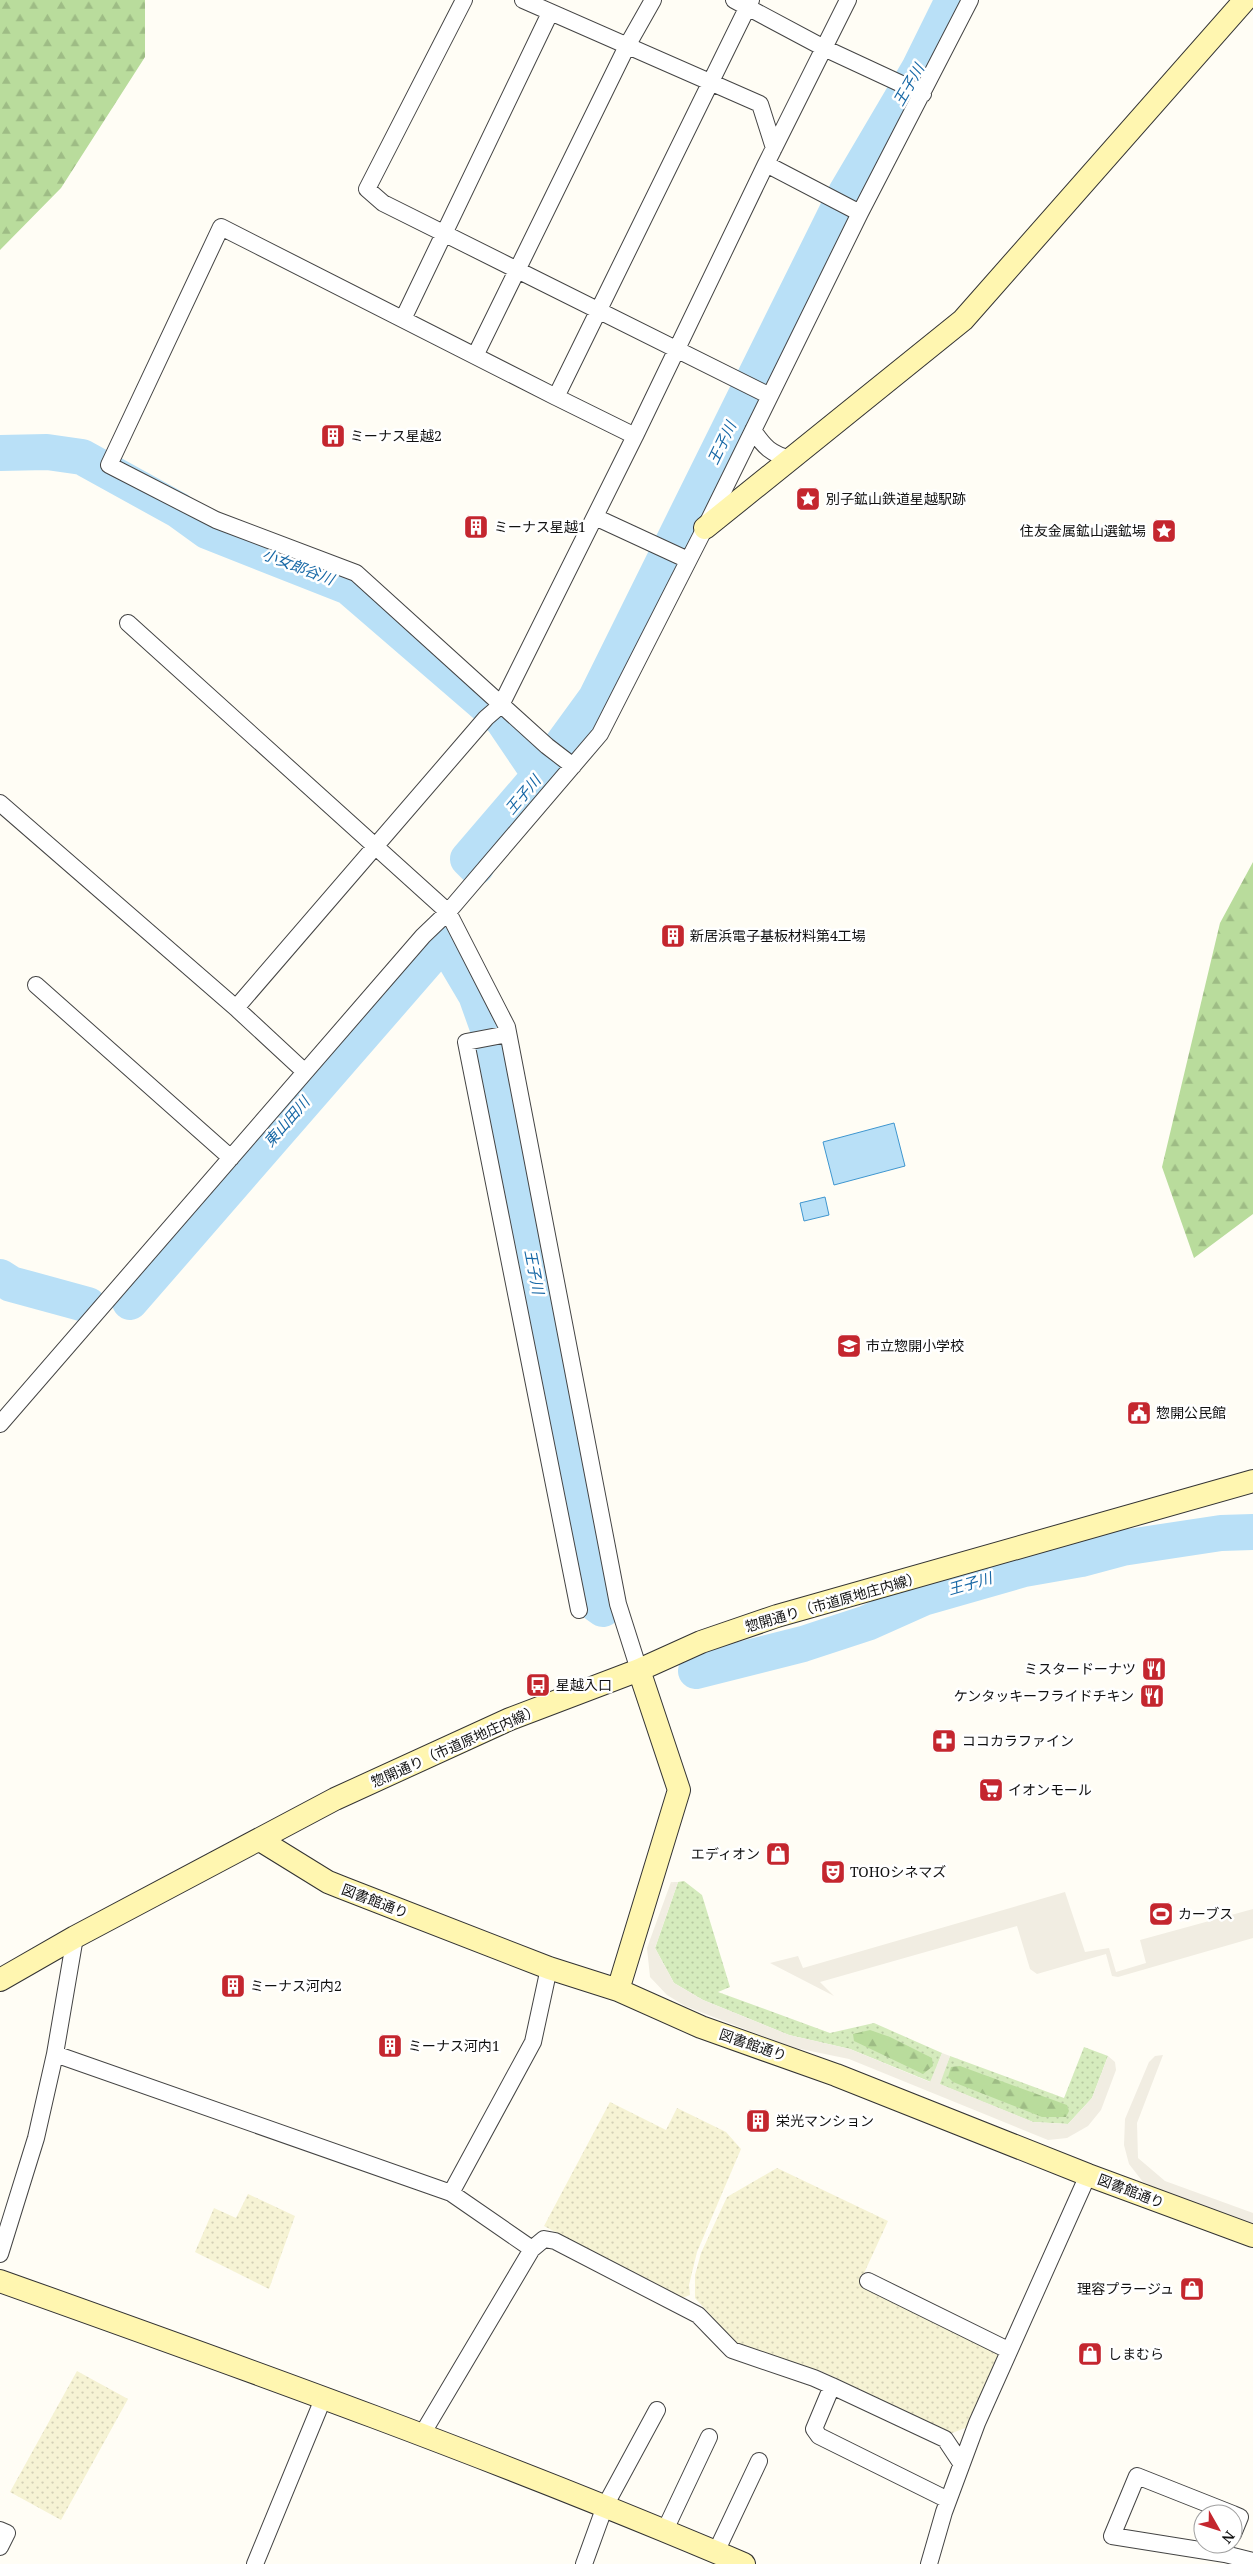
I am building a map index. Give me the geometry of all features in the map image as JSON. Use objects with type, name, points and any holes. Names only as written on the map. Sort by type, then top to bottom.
[{"type":"street","points":[[464,0],[366,189],[383,203],[769,396]]},
{"type":"street","points":[[523,0],[760,104],[774,148]]},
{"type":"street","points":[[474,356],[628,46],[653,0]]},
{"type":"street","points":[[236,1008],[495,711],[678,350],[766,164],[848,0]]},
{"type":"street","points":[[0,1424],[423,936],[448,912],[570,764],[600,734],[684,559],[704,528],[859,212],[970,0]]},
{"type":"street","points":[[556,397],[711,82],[744,2],[824,48],[922,94]]},
{"type":"street","points":[[704,528],[963,320],[1238,2]]},
{"type":"street","points":[[403,320],[550,13]]},
{"type":"street","points":[[766,164],[859,212]]},
{"type":"street","points":[[570,764],[548,746],[495,711],[356,573],[216,520],[109,465],[221,227],[635,436]]},
{"type":"street","points":[[753,430],[761,442],[775,455],[791,459]]},
{"type":"street","points":[[595,517],[684,559]]},
{"type":"street","points":[[128,623],[448,912],[507,1034],[618,1604],[679,1790],[618,1990]]},
{"type":"street","points":[[0,803],[236,1008],[305,1072]]},
{"type":"street","points":[[36,985],[231,1158]]},
{"type":"street","points":[[507,1034],[466,1042],[579,1610]]},
{"type":"street","name":"惣開通り（市道原地庄内線）","points":[[0,1980],[75,1937],[335,1799],[510,1719],[639,1670],[701,1642],[777,1616],[1253,1481]]},
{"type":"street","name":"図書館通り","points":[[260,1840],[328,1882],[548,1968],[618,1990],[701,2027],[836,2075],[1088,2175],[1253,2236]]},
{"type":"street","points":[[0,2254],[36,2138],[55,2054],[75,1937]]},
{"type":"street","points":[[451,2192],[533,2042],[548,1968]]},
{"type":"street","points":[[55,2054],[451,2192],[532,2249]]},
{"type":"street","points":[[930,2564],[948,2500],[962,2463],[1008,2350],[1088,2175]]},
{"type":"street","points":[[421,2436],[532,2249],[544,2239],[555,2241],[698,2315],[732,2350],[814,2378],[945,2439],[962,2463]]},
{"type":"street","points":[[0,2281],[246,2368],[605,2506],[744,2564]]},
{"type":"street","points":[[868,2281],[1008,2350]]},
{"type":"street","points":[[832,2386],[816,2420],[814,2429],[819,2436],[948,2500]]},
{"type":"street","points":[[255,2564],[323,2399]]},
{"type":"street","points":[[584,2564],[605,2506],[656,2410]]},
{"type":"street","points":[[665,2530],[709,2437]]},
{"type":"street","points":[[716,2552],[759,2461]]},
{"type":"street","points":[[1193,2545],[1112,2536],[1137,2476],[1208,2504]]},
{"type":"street","points":[[0,2530],[7,2533],[0,2547]]},
{"type":"street","points":[[1238,2554],[1253,2561]]},
{"type":"shaded area","points":[[671,1882],[678,1882],[655,1948],[674,1983],[703,2000],[789,2035],[850,2049],[930,2082],[942,2053],[950,2056],[940,2084],[1033,2122],[1068,2124],[1092,2098],[1108,2056],[1115,2062],[1116,2070],[1101,2110],[1088,2126],[1067,2138],[1048,2140],[849,2059],[791,2047],[685,2006],[667,1995],[650,1977],[647,1948]]},
{"type":"shaded area","points":[[1065,1892],[1085,1952],[1109,1948],[1116,1972],[1146,1963],[1140,1940],[1253,1909],[1253,1938],[1118,1977],[1112,1976],[1106,1954],[1037,1974],[1030,1969],[1017,1926],[820,1982],[834,1996],[770,1963],[798,1956],[803,1968]]},
{"type":"shaded area","points":[[1163,2055],[1137,2123],[1138,2158],[1165,2181],[1253,2213],[1253,2224],[1160,2191],[1143,2182],[1129,2164],[1124,2145],[1125,2119],[1149,2062],[1155,2056]]},
{"type":"shaded area","points":[[610,2102],[666,2130],[677,2108],[726,2132],[741,2149],[697,2252],[689,2285],[690,2295],[682,2298],[544,2226]]},
{"type":"shaded area","points":[[777,2168],[888,2221],[860,2282],[999,2354],[968,2427],[952,2433],[819,2370],[816,2373],[737,2344],[695,2298],[695,2275],[701,2253],[727,2197]]},
{"type":"shaded area","points":[[248,2194],[295,2216],[269,2289],[195,2252],[214,2208],[236,2218]]},
{"type":"shaded area","points":[[77,2371],[128,2399],[61,2520],[10,2492]]},
{"type":"green space","points":[[0,0],[145,0],[145,57],[61,188],[0,250]]},
{"type":"green space","points":[[1253,862],[1253,1214],[1194,1258],[1162,1167],[1220,923]]},
{"type":"green space","points":[[684,1881],[702,1895],[730,1987],[718,1992],[830,2033],[874,2023],[942,2053],[931,2082],[850,2049],[789,2035],[703,2000],[674,1983],[655,1948],[678,1882]]},
{"type":"green space","points":[[870,2030],[890,2037],[932,2058],[933,2066],[923,2074],[854,2041],[853,2034]]},
{"type":"green space","points":[[1084,2047],[1108,2056],[1092,2098],[1068,2124],[1033,2122],[939,2084],[950,2056],[1064,2098]]},
{"type":"green space","points":[[960,2066],[1067,2105],[1069,2111],[1066,2117],[1042,2117],[953,2082],[948,2077],[951,2067]]},
{"type":"water","points":[[894,1123],[905,1166],[834,1185],[823,1142]]},
{"type":"water","points":[[825,1197],[829,1215],[804,1221],[800,1203]]},
{"type":"waterway","name":"王子川","points":[[476,867],[468,859],[540,775],[596,698],[846,193],[919,69],[953,0]]},
{"type":"waterway","name":"小女郎谷川","points":[[0,453],[47,452],[82,457],[178,510],[207,531],[349,587],[502,719],[540,775]]},
{"type":"waterway","name":"王子川","points":[[130,1302],[444,941],[476,995],[491,1037],[596,1604],[603,1609]]},
{"type":"waterway","name":"東山田川","points":[[0,1277],[11,1284],[88,1305]]},
{"type":"waterway","name":"王子川","points":[[696,1671],[803,1644],[867,1623],[923,1598],[1024,1569],[1081,1559],[1122,1548],[1221,1533],[1253,1532]]},
{"type":"place","name":"ミーナス星越2","points":[[333,436]]},
{"type":"place","name":"別子鉱山鉄道星越駅跡","points":[[808,499]]},
{"type":"place","name":"ミーナス星越1","points":[[476,527]]},
{"type":"place","name":"住友金属鉱山選鉱場","points":[[1164,531]]},
{"type":"place","name":"新居浜電子基板材料第4工場","points":[[673,936]]},
{"type":"place","name":"市立惣開小学校","points":[[849,1346]]},
{"type":"place","name":"惣開公民館","points":[[1139,1413]]},
{"type":"place","name":"ミスタードーナツ","points":[[1154,1669]]},
{"type":"place","name":"星越入口","points":[[538,1685]]},
{"type":"place","name":"ケンタッキーフライドチキン","points":[[1152,1696]]},
{"type":"place","name":"ココカラファイン","points":[[944,1741]]},
{"type":"place","name":"イオンモール","points":[[991,1790]]},
{"type":"place","name":"エディオン","points":[[778,1854]]},
{"type":"place","name":"TOHOシネマズ","points":[[833,1872]]},
{"type":"place","name":"カーブス","points":[[1161,1914]]},
{"type":"place","name":"ミーナス河内2","points":[[233,1986]]},
{"type":"place","name":"ミーナス河内1","points":[[390,2046]]},
{"type":"place","name":"栄光マンション","points":[[758,2121]]},
{"type":"place","name":"理容プラージュ","points":[[1192,2289]]},
{"type":"place","name":"しまむら","points":[[1090,2354]]}]
